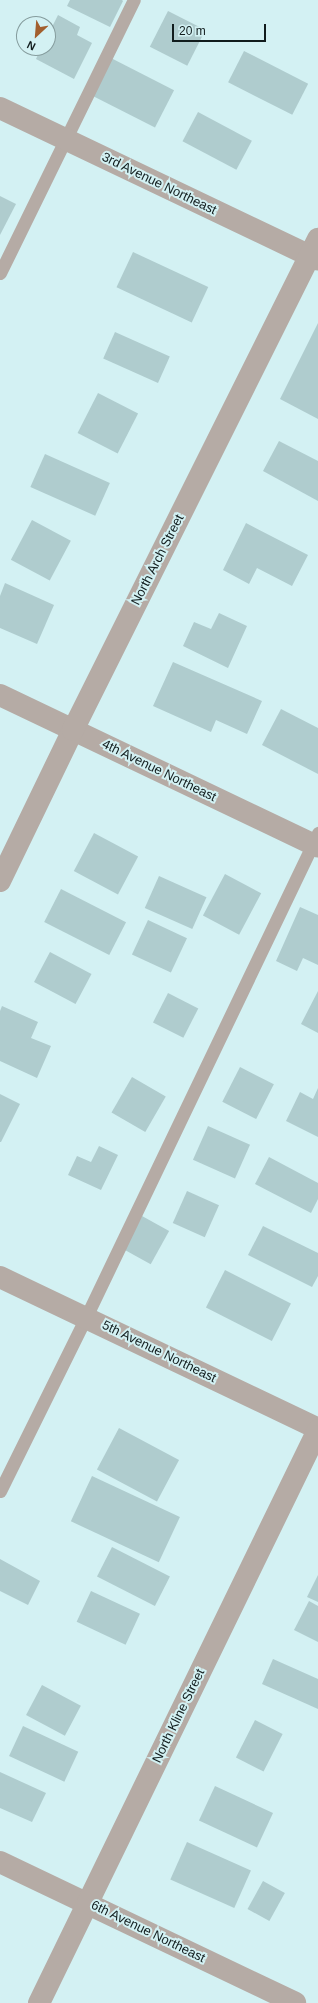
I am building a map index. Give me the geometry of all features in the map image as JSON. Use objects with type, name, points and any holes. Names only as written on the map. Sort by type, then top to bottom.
[{"type":"street","name":"3rd Avenue Northeast","points":[[0,108],[65,139],[315,251]]},
{"type":"street","name":"North Arch Street","points":[[0,881],[73,730],[315,251]]},
{"type":"street","name":"4th Avenue Northeast","points":[[0,695],[316,841]]},
{"type":"street","name":"5th Avenue Northeast","points":[[0,1277],[318,1429]]},
{"type":"street","name":"North Kline Street","points":[[39,2003],[318,1429]]},
{"type":"street","name":"6th Avenue Northeast","points":[[0,1862],[295,2003]]},
{"type":"lane","points":[[0,273],[134,0]]},
{"type":"lane","points":[[0,1491],[86,1317],[316,841]]},
{"type":"building","points":[[70,0],[123,1],[110,27],[67,6]]},
{"type":"building","points":[[168,11],[205,30],[187,66],[150,47]]},
{"type":"building","points":[[58,15],[80,27],[77,35],[92,43],[74,79],[36,59],[37,56],[56,56],[56,19]]},
{"type":"building","points":[[244,51],[308,84],[292,115],[228,82]]},
{"type":"building","points":[[109,57],[174,90],[155,128],[90,94]]},
{"type":"building","points":[[198,112],[252,141],[236,170],[183,141]]},
{"type":"building","points":[[0,196],[16,204],[0,235]]},
{"type":"building","points":[[133,252],[208,287],[192,322],[117,287]]},
{"type":"building","points":[[318,323],[318,419],[280,399]]},
{"type":"building","points":[[115,332],[170,356],[158,383],[103,358]]},
{"type":"building","points":[[98,393],[138,413],[118,454],[78,433]]},
{"type":"building","points":[[279,441],[318,461],[318,501],[263,471]]},
{"type":"building","points":[[45,454],[110,483],[95,516],[30,487]]},
{"type":"building","points":[[32,520],[71,541],[50,580],[11,560]]},
{"type":"building","points":[[246,523],[308,555],[292,586],[257,568],[249,584],[223,570]]},
{"type":"building","points":[[5,583],[54,605],[37,644],[0,628],[0,596]]},
{"type":"building","points":[[219,613],[247,626],[228,668],[183,646],[194,622],[211,629]]},
{"type":"building","points":[[173,662],[262,701],[247,734],[216,720],[211,732],[153,706]]},
{"type":"building","points":[[281,709],[318,728],[318,774],[262,745]]},
{"type":"building","points":[[94,833],[138,856],[118,894],[74,871]]},
{"type":"building","points":[[225,874],[261,893],[239,935],[203,915]]},
{"type":"building","points":[[159,876],[207,897],[192,929],[145,908]]},
{"type":"building","points":[[61,889],[126,922],[109,955],[44,922]]},
{"type":"building","points":[[300,907],[318,915],[318,965],[303,958],[297,971],[276,961]]},
{"type":"building","points":[[148,920],[187,938],[171,973],[132,954]]},
{"type":"building","points":[[50,952],[91,974],[76,1004],[34,982]]},
{"type":"building","points":[[318,991],[318,1033],[301,1024]]},
{"type":"building","points":[[168,993],[198,1008],[183,1038],[153,1022]]},
{"type":"building","points":[[2,1006],[38,1022],[31,1038],[51,1046],[37,1078],[0,1061],[0,1011]]},
{"type":"building","points":[[240,1067],[274,1084],[256,1119],[222,1102]]},
{"type":"building","points":[[132,1077],[166,1096],[145,1132],[112,1113]]},
{"type":"building","points":[[318,1088],[318,1137],[286,1121],[300,1092],[313,1099]]},
{"type":"building","points":[[0,1094],[20,1104],[1,1142],[0,1142]]},
{"type":"building","points":[[208,1126],[250,1145],[235,1179],[193,1160]]},
{"type":"building","points":[[99,1146],[118,1155],[101,1190],[68,1175],[77,1156],[91,1162]]},
{"type":"building","points":[[269,1157],[318,1183],[318,1199],[311,1213],[255,1184]]},
{"type":"building","points":[[187,1191],[219,1205],[205,1237],[173,1223]]},
{"type":"building","points":[[142,1216],[169,1231],[151,1264],[124,1249]]},
{"type":"building","points":[[263,1226],[318,1253],[318,1276],[312,1287],[248,1255]]},
{"type":"building","points":[[225,1270],[291,1304],[272,1341],[206,1307]]},
{"type":"building","points":[[119,1428],[179,1460],[157,1501],[97,1469]]},
{"type":"building","points":[[92,1476],[180,1517],[159,1562],[71,1521]]},
{"type":"building","points":[[112,1547],[170,1577],[155,1606],[97,1576]]},
{"type":"building","points":[[0,1559],[40,1581],[28,1605],[0,1591]]},
{"type":"building","points":[[318,1575],[318,1602],[307,1597]]},
{"type":"building","points":[[91,1591],[140,1614],[126,1645],[77,1622]]},
{"type":"building","points":[[309,1601],[318,1606],[318,1642],[294,1630]]},
{"type":"building","points":[[273,1659],[318,1679],[318,1709],[262,1684]]},
{"type":"building","points":[[42,1685],[81,1706],[65,1736],[26,1715]]},
{"type":"building","points":[[255,1720],[283,1734],[264,1771],[236,1757]]},
{"type":"building","points":[[23,1726],[78,1752],[64,1782],[9,1756]]},
{"type":"building","points":[[0,1772],[46,1793],[32,1822],[0,1808]]},
{"type":"building","points":[[215,1786],[273,1813],[257,1847],[199,1820]]},
{"type":"building","points":[[187,1842],[251,1870],[234,1908],[170,1879]]},
{"type":"building","points":[[263,1881],[285,1893],[269,1921],[247,1909]]}]
